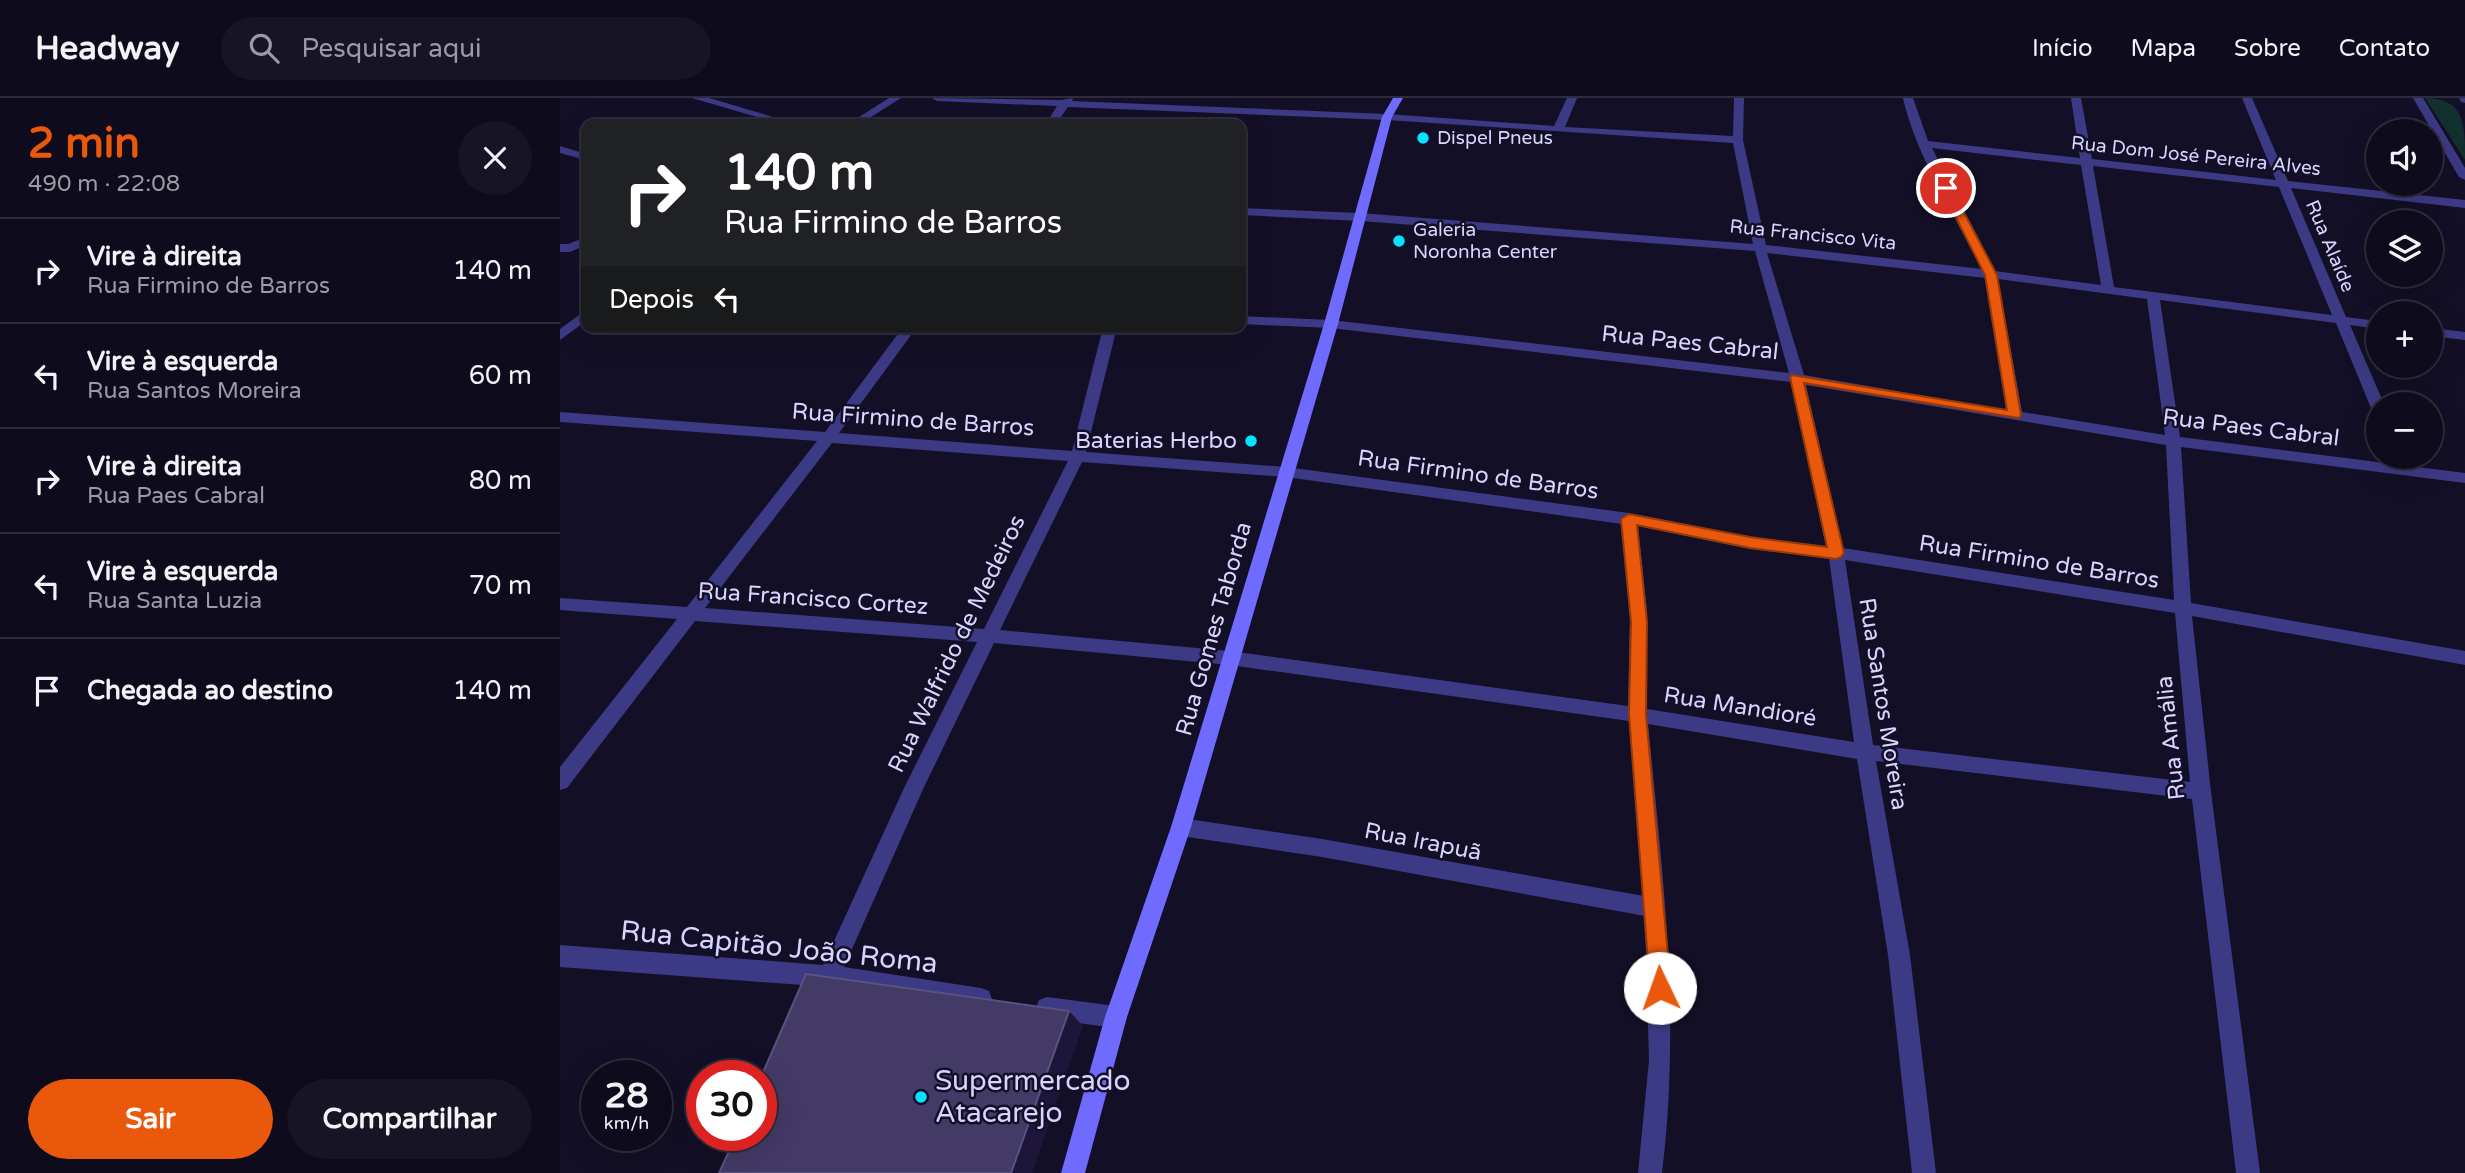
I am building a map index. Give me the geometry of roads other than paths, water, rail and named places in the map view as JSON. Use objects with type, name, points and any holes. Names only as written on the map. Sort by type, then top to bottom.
[{"type":"main road","name":"Rua Gomes Taborda","points":[[1073,1173],[1116,1017],[1181,827],[1331,324],[1387,117],[1398,98]]},
{"type":"street","points":[[697,98],[774,119]]},
{"type":"street","points":[[861,119],[896,98]]},
{"type":"street","points":[[937,98],[1205,103],[1558,130],[1738,140]]},
{"type":"street","points":[[1558,130],[1572,98]]},
{"type":"street","name":"Rua Santos Moreira","points":[[1740,98],[1738,140],[1760,248],[1797,377],[1836,553],[1865,752],[1899,954],[1924,1173]]},
{"type":"street","points":[[1908,98],[1924,145],[1991,275],[2015,415]]},
{"type":"street","points":[[2076,98],[2108,290]]},
{"type":"street","name":"Rua Alaíde","points":[[2248,98],[2371,392]]},
{"type":"street","points":[[2418,98],[2465,177]]},
{"type":"street","points":[[1054,119],[1067,101]]},
{"type":"street","name":"Rua Dom José Pereira Alves","points":[[1924,145],[2465,204]]},
{"type":"street","points":[[560,149],[581,155]]},
{"type":"street","name":"Rua Francisco Vita","points":[[1246,212],[1360,217],[1760,248],[2366,323]]},
{"type":"street","points":[[560,248],[570,248],[581,243]]},
{"type":"street","name":"Rua Amália","points":[[2153,297],[2173,440],[2183,608],[2201,792],[2248,1173]]},
{"type":"street","points":[[560,336],[581,318]]},
{"type":"street","name":"Rua Paes Cabral","points":[[1246,320],[1331,324],[1797,377],[2121,435],[2366,460]]},
{"type":"street","points":[[560,782],[828,438],[906,333]]},
{"type":"street","name":"Rua Walfrido de Medeiros","points":[[829,976],[915,786],[1078,455],[1108,333]]},
{"type":"street","points":[[2443,333],[2465,336]]},
{"type":"street","name":"Rua Firmino de Barros","points":[[560,417],[1286,472],[1629,519],[1750,542],[2183,608],[2465,658]]},
{"type":"street","name":"Rua Paes Cabral","points":[[2424,469],[2465,478]]},
{"type":"street","points":[[1629,519],[1639,622],[1638,715],[1656,908],[1662,1014],[1657,1130],[1650,1173]]},
{"type":"street","name":"Rua Francisco Cortez","points":[[560,604],[988,636],[1230,658]]},
{"type":"street","name":"Rua Mandioré","points":[[1230,658],[1638,715],[1865,752],[2201,792]]},
{"type":"street","name":"Rua Irapuã","points":[[1181,827],[1322,848],[1656,908]]},
{"type":"street","name":"Rua Capitão João Roma","points":[[560,956],[829,976],[1116,1017]]},
{"type":"place","name":"Dispel Pneus","points":[[1423,138]]},
{"type":"place","name":"Galeria Noronha Center","points":[[1399,241]]},
{"type":"place","name":"Baterias Herbo","points":[[1251,441]]},
{"type":"place","name":"Supermercado Atacarejo","points":[[921,1097]]}]
